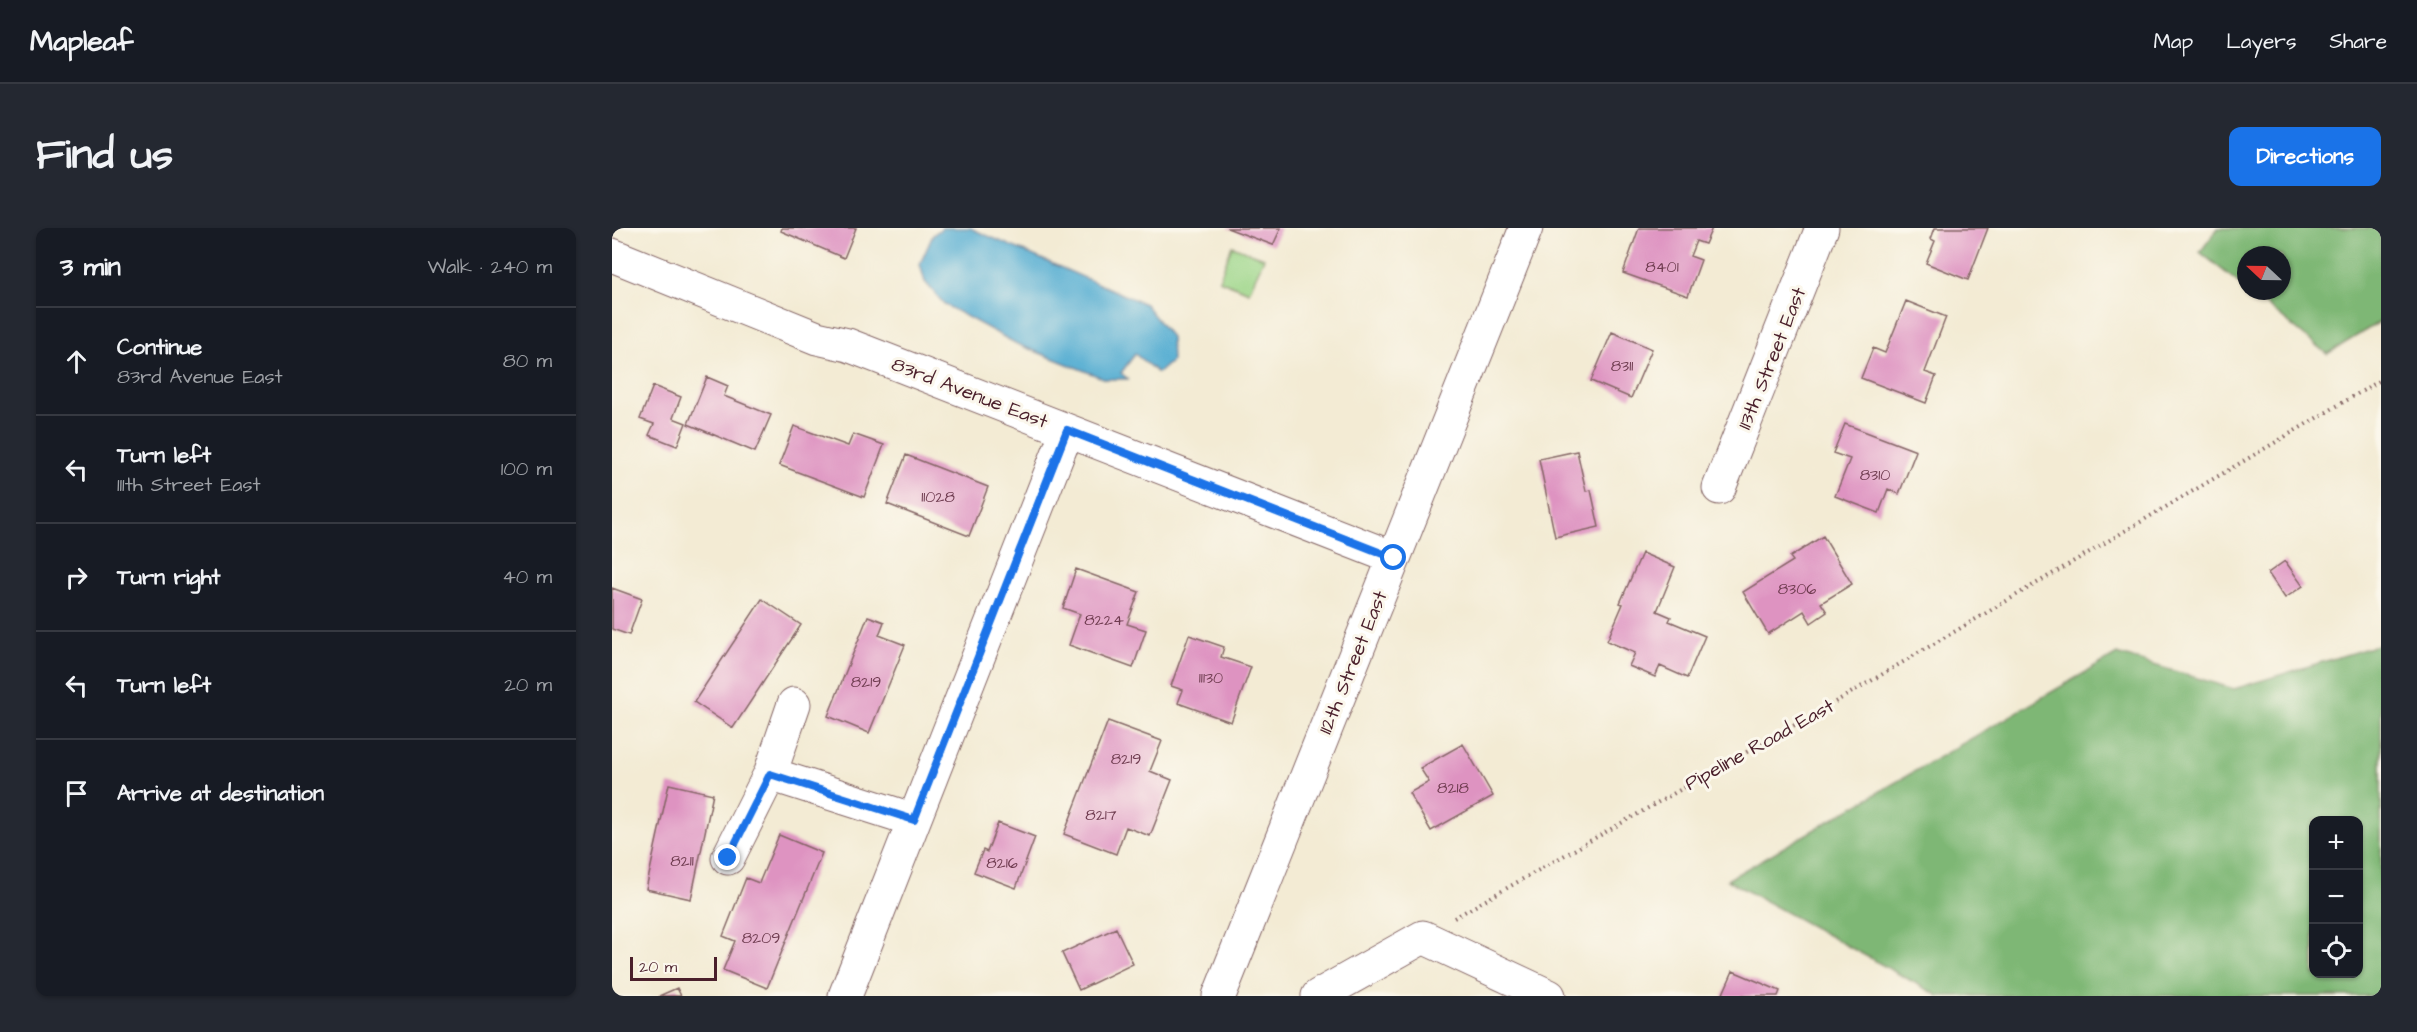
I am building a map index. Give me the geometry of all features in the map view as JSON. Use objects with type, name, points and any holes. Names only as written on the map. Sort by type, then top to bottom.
[{"type":"street","name":"112th Street East","points":[[1220,996],[1526,228]]},
{"type":"street","name":"113th Street East","points":[[1719,488],[1822,228]]},
{"type":"street","name":"83rd Avenue East","points":[[612,255],[817,338],[848,345],[1394,558]]},
{"type":"street","points":[[844,996],[1067,430]]},
{"type":"street","points":[[728,858],[770,774],[794,704]]},
{"type":"street","points":[[770,774],[914,820]]},
{"type":"street","points":[[1318,996],[1423,937],[1549,996]]},
{"type":"path","name":"Pipeline Road East","points":[[1423,937],[1842,698],[2196,487],[2381,380]]},
{"type":"green space","points":[[2218,228],[2381,228],[2381,321],[2327,354],[2260,300],[2291,300],[2291,246],[2237,246],[2237,282],[2200,252]]},
{"type":"green space","points":[[1232,246],[1264,258],[1249,292],[1219,280]]},
{"type":"green space","points":[[2381,644],[2381,996],[1939,996],[1727,880],[2117,654],[2234,689]]},
{"type":"water","points":[[942,228],[970,228],[1145,304],[1171,337],[1172,361],[1158,373],[1135,354],[1121,373],[1128,379],[1105,379],[1017,344],[945,305],[925,282],[920,264],[933,235]]},
{"type":"building","points":[[782,228],[856,228],[844,258],[781,231]]},
{"type":"building","points":[[1227,228],[1281,228],[1273,245]]},
{"type":"building","points":[[1639,228],[1712,228],[1705,244],[1696,241],[1690,256],[1701,260],[1688,296],[1623,273]]},
{"type":"building","points":[[1935,228],[1988,228],[1968,280],[1926,263],[1935,241],[1931,239]]},
{"type":"building","points":[[1906,301],[1946,317],[1925,372],[1936,376],[1926,403],[1861,378],[1873,348],[1885,353]]},
{"type":"building","points":[[1612,332],[1652,349],[1631,398],[1591,381]]},
{"type":"building","points":[[707,377],[728,386],[724,396],[771,415],[755,452],[688,424]]},
{"type":"building","points":[[653,386],[681,397],[673,418],[686,423],[677,446],[649,435],[654,424],[640,419]]},
{"type":"building","points":[[1845,424],[1916,451],[1899,494],[1888,489],[1879,513],[1835,496],[1850,459],[1833,453]]},
{"type":"building","points":[[794,426],[848,446],[853,434],[884,445],[864,497],[779,465]]},
{"type":"building","points":[[1577,451],[1586,491],[1591,490],[1599,527],[1555,537],[1539,459]]},
{"type":"building","points":[[906,455],[988,487],[969,536],[887,504]]},
{"type":"building","points":[[1823,536],[1852,584],[1821,603],[1827,612],[1811,623],[1804,611],[1768,634],[1743,592],[1793,561],[1790,557]]},
{"type":"building","points":[[1642,553],[1675,567],[1657,611],[1671,617],[1669,621],[1705,636],[1687,678],[1660,666],[1655,677],[1629,666],[1635,653],[1607,641],[1623,604],[1620,603]]},
{"type":"building","points":[[2285,561],[2303,586],[2285,598],[2268,573]]},
{"type":"building","points":[[1076,569],[1139,592],[1127,624],[1146,630],[1133,668],[1069,645],[1080,614],[1063,608]]},
{"type":"building","points":[[612,588],[642,599],[629,635],[612,629]]},
{"type":"building","points":[[762,599],[801,625],[733,728],[694,702]]},
{"type":"building","points":[[868,616],[884,622],[879,635],[905,645],[869,733],[828,716]]},
{"type":"building","points":[[1189,635],[1224,647],[1221,657],[1251,667],[1231,722],[1178,703],[1183,690],[1171,686]]},
{"type":"building","points":[[1108,721],[1162,741],[1150,771],[1172,780],[1150,836],[1126,827],[1116,854],[1064,834]]},
{"type":"building","points":[[1463,744],[1493,796],[1431,831],[1409,793],[1429,782],[1420,768]]},
{"type":"building","points":[[669,784],[713,794],[691,899],[646,889]]},
{"type":"building","points":[[998,823],[1035,837],[1016,888],[974,872],[983,850],[987,852]]},
{"type":"building","points":[[779,835],[822,853],[767,988],[723,970],[735,941],[723,936],[746,878],[759,883]]},
{"type":"building","points":[[1116,928],[1133,964],[1079,990],[1062,953]]},
{"type":"building","points":[[1733,971],[1780,991],[1778,996],[1722,996]]},
{"type":"building","points":[[677,988],[681,996],[659,996]]},
{"type":"route","points":[[728,858],[770,774],[914,820],[1067,430],[1394,558]]}]
